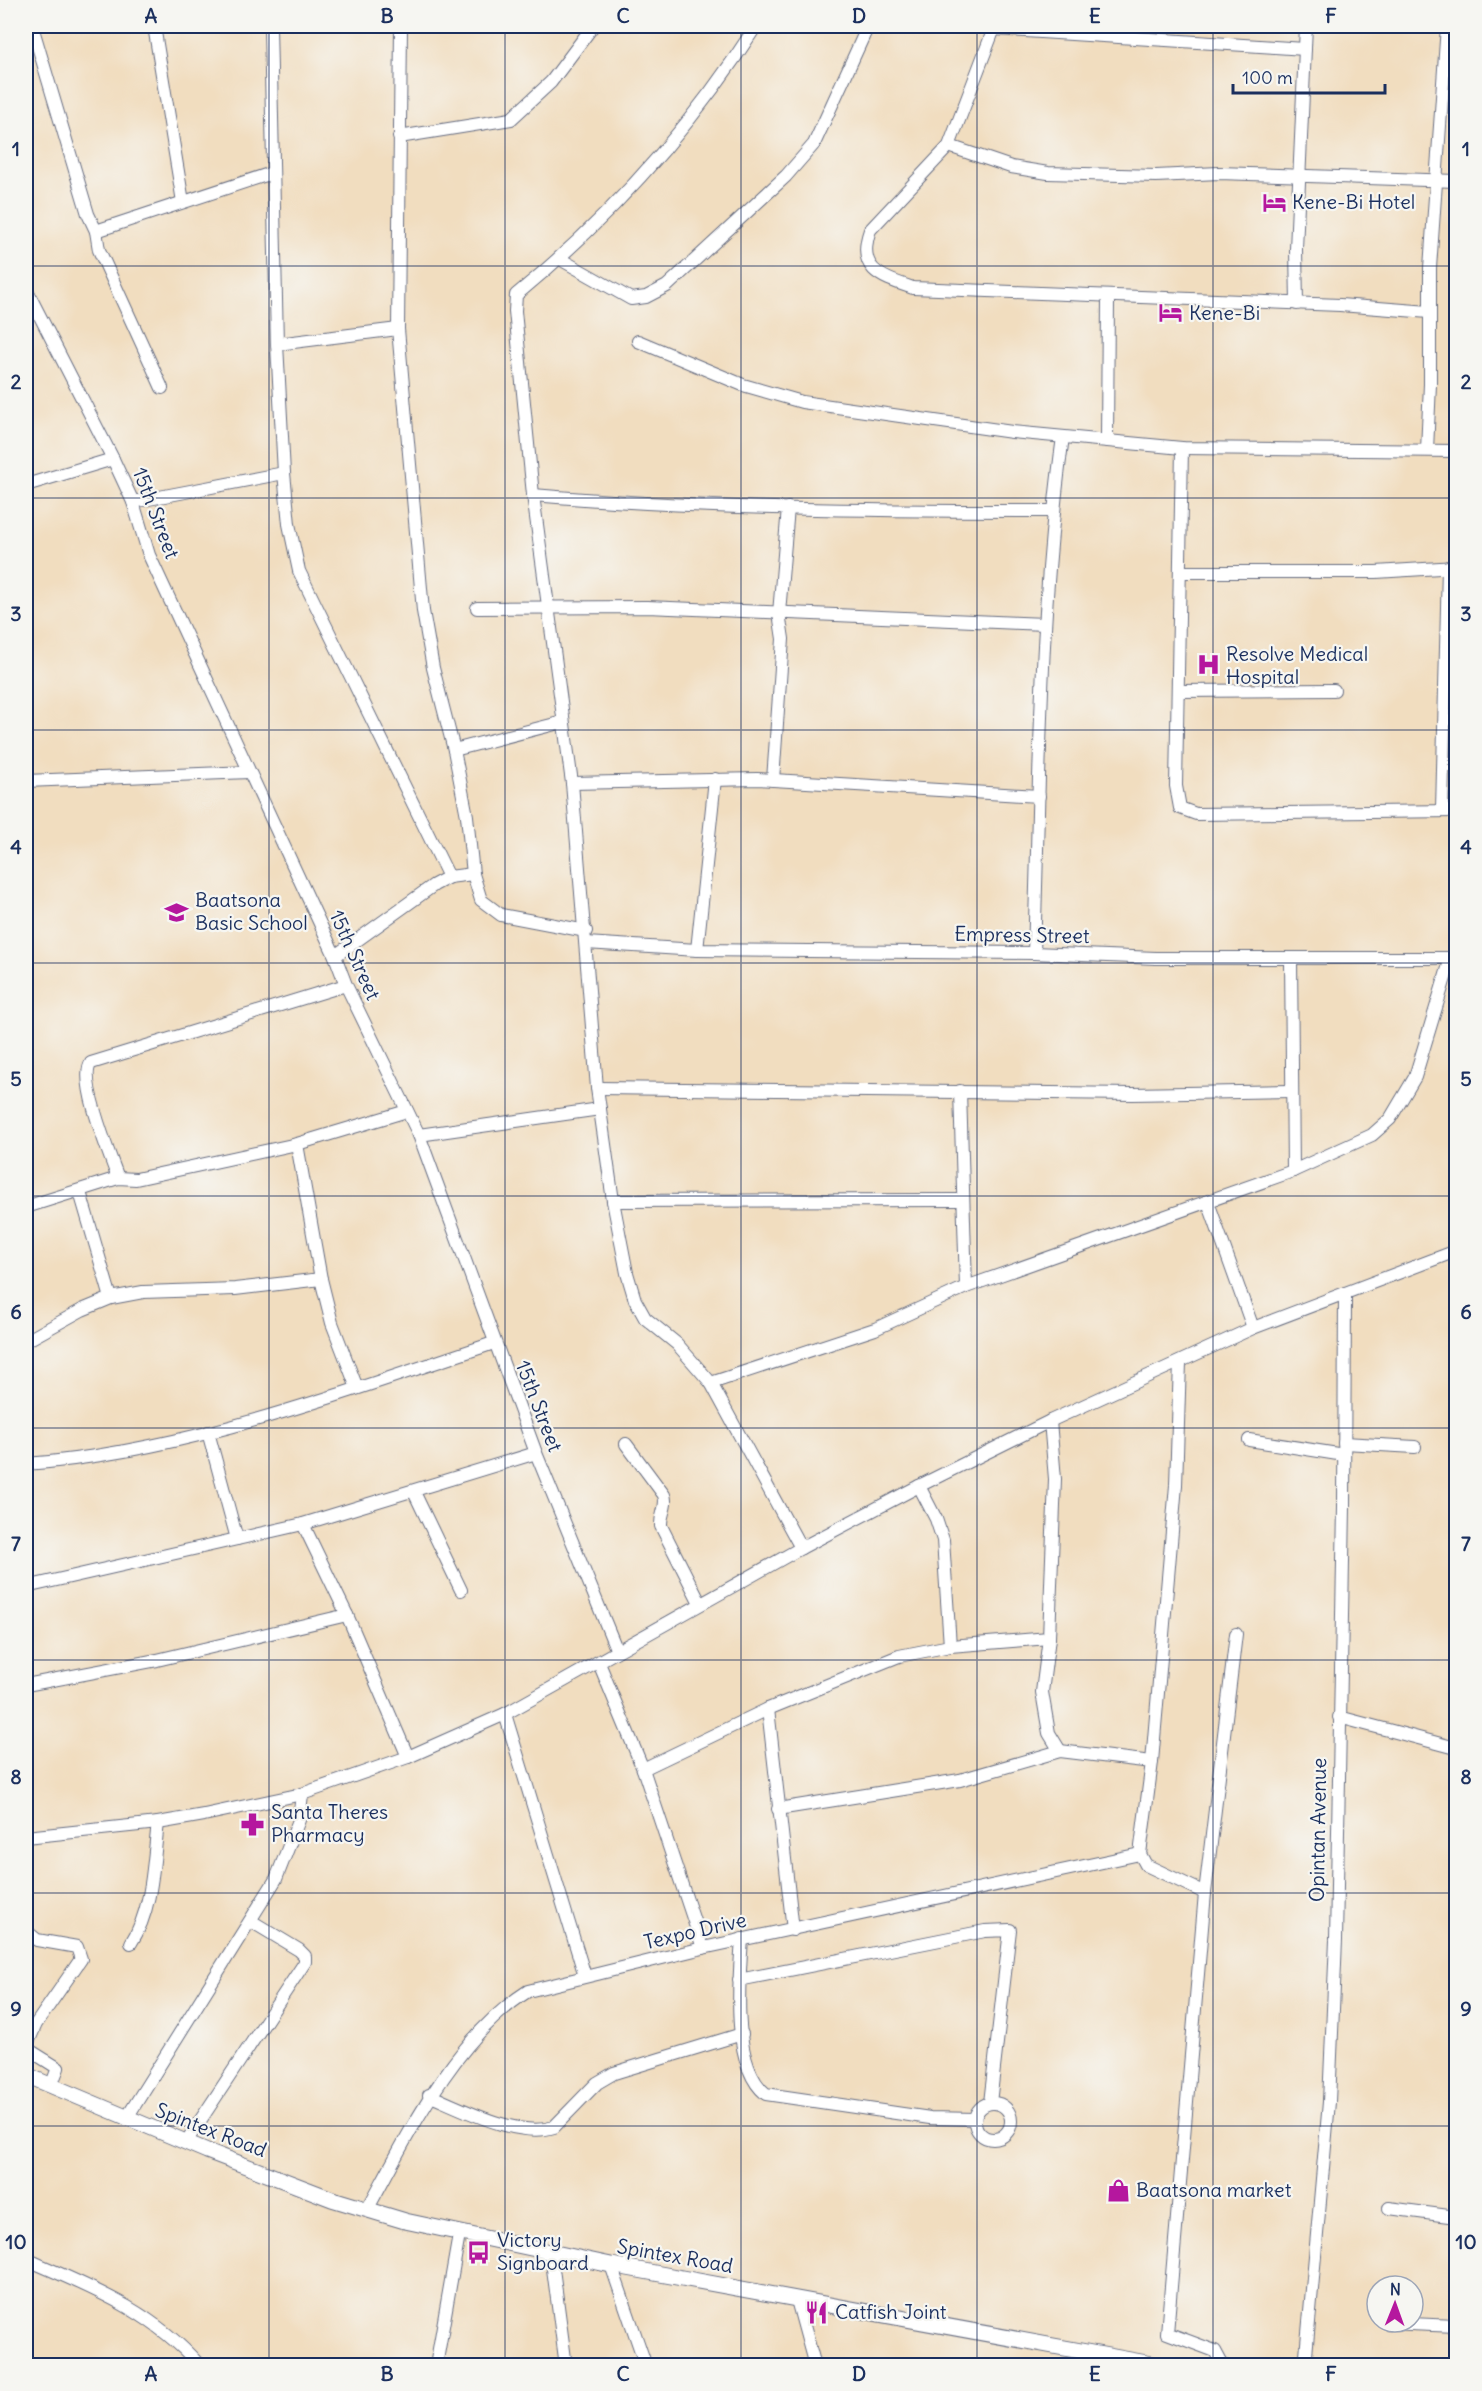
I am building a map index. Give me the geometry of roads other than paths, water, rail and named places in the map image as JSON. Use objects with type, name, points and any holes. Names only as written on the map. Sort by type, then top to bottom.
[{"type":"main road","name":"Spintex Road","points":[[26,2076],[126,2119],[367,2210],[459,2235],[1109,2361],[1163,2366]]},
{"type":"street","points":[[32,26],[88,214],[96,231],[99,250],[162,388]]},
{"type":"street","points":[[154,26],[183,202]]},
{"type":"street","points":[[270,26],[277,344],[288,524],[299,571],[449,877]]},
{"type":"street","name":"Empress Street","points":[[401,26],[398,329],[423,611],[433,668],[454,750],[470,832],[473,874],[481,900],[496,912],[586,937],[697,950],[1034,953],[1291,959],[1454,958]]},
{"type":"street","points":[[399,137],[511,119],[551,82],[593,26]]},
{"type":"street","points":[[756,26],[695,112],[637,184],[560,259],[516,295],[514,311],[533,495],[563,701],[563,722],[572,783],[597,1088],[613,1201],[635,1300],[645,1318],[677,1344],[711,1383],[801,1548]]},
{"type":"street","points":[[560,259],[631,299],[646,297],[667,286],[786,176],[814,144],[868,26]]},
{"type":"street","points":[[1297,304],[1299,177],[1306,26]]},
{"type":"street","points":[[1427,450],[1434,180],[1447,26]]},
{"type":"street","points":[[1305,49],[994,27],[949,146],[870,230],[866,243],[867,257],[872,270],[879,276],[913,288],[1297,304],[1429,312]]},
{"type":"street","points":[[949,146],[1011,167],[1048,173],[1156,176],[1219,173],[1456,181]]},
{"type":"street","points":[[96,231],[272,173]]},
{"type":"street","name":"15th Street","points":[[26,289],[133,502],[149,555],[335,956],[346,985],[419,1135],[536,1453],[617,1651]]},
{"type":"street","points":[[1107,441],[1108,297]]},
{"type":"street","points":[[277,344],[398,329]]},
{"type":"street","points":[[638,341],[743,385],[802,402],[1063,437],[1182,448],[1456,451]]},
{"type":"street","points":[[1034,953],[1045,624],[1053,512],[1063,437]]},
{"type":"street","points":[[1182,448],[1176,799],[1180,808],[1188,813],[1456,810]]},
{"type":"street","points":[[26,485],[113,459]]},
{"type":"street","points":[[133,502],[284,473]]},
{"type":"street","points":[[533,495],[626,503],[1053,512]]},
{"type":"street","points":[[773,780],[783,639],[779,613],[788,508]]},
{"type":"street","points":[[1181,572],[1376,572],[1452,567],[1442,810]]},
{"type":"street","points":[[477,608],[647,607],[1045,624]]},
{"type":"street","points":[[1179,691],[1334,690]]},
{"type":"street","points":[[454,750],[563,722]]},
{"type":"street","points":[[26,781],[249,772]]},
{"type":"street","points":[[572,783],[716,779],[773,780],[1039,795]]},
{"type":"street","points":[[697,950],[716,779]]},
{"type":"street","points":[[335,956],[449,877],[473,874]]},
{"type":"street","points":[[711,1383],[875,1329],[966,1287],[1208,1203],[1293,1171],[1362,1141],[1390,1119],[1414,1077],[1454,958]]},
{"type":"street","points":[[1291,959],[1293,1171]]},
{"type":"street","points":[[118,1178],[91,1096],[87,1074],[91,1064],[346,985]]},
{"type":"street","points":[[597,1088],[1218,1094],[1292,1091]]},
{"type":"street","points":[[960,1091],[966,1287]]},
{"type":"street","points":[[419,1135],[600,1109]]},
{"type":"street","points":[[26,1207],[80,1192],[118,1178],[136,1179],[297,1144],[407,1110]]},
{"type":"street","points":[[297,1144],[321,1279],[332,1323],[357,1388]]},
{"type":"street","points":[[80,1192],[111,1298]]},
{"type":"street","points":[[613,1201],[962,1200]]},
{"type":"street","points":[[1208,1203],[1253,1328]]},
{"type":"street","points":[[26,1837],[158,1823],[302,1794],[408,1757],[505,1714],[801,1548],[919,1486],[1050,1422],[1253,1328],[1456,1251]]},
{"type":"street","points":[[26,1341],[82,1310],[111,1298],[143,1292],[235,1289],[321,1279]]},
{"type":"street","name":"Opintan Avenue","points":[[1305,2366],[1329,2102],[1338,1878],[1345,1293]]},
{"type":"street","points":[[26,1464],[97,1457],[208,1432],[357,1388],[494,1343]]},
{"type":"street","points":[[1180,1362],[1176,1485],[1152,1762],[1140,1854],[1146,1865],[1205,1893]]},
{"type":"street","points":[[1050,1422],[1055,1479],[1049,1638],[1042,1692],[1049,1732],[1060,1751]]},
{"type":"street","points":[[208,1432],[237,1539]]},
{"type":"street","points":[[1249,1440],[1344,1449],[1415,1447]]},
{"type":"street","points":[[626,1444],[664,1495],[666,1501],[660,1518],[662,1526],[700,1603]]},
{"type":"street","points":[[26,1587],[303,1524],[536,1453]]},
{"type":"street","points":[[919,1486],[936,1519],[942,1540],[950,1646]]},
{"type":"street","points":[[414,1492],[461,1590]]},
{"type":"street","points":[[303,1524],[347,1615],[408,1757]]},
{"type":"street","points":[[26,1685],[157,1660],[347,1615]]},
{"type":"street","points":[[1222,2366],[1215,2351],[1167,2333],[1205,1893],[1236,1634]]},
{"type":"street","points":[[643,1769],[768,1709],[899,1656],[950,1646],[1049,1638]]},
{"type":"street","points":[[599,1663],[643,1769],[703,1948]]},
{"type":"street","points":[[768,1709],[793,1930]]},
{"type":"street","points":[[505,1714],[585,1976]]},
{"type":"street","points":[[1339,1717],[1456,1749]]},
{"type":"street","points":[[778,1809],[960,1780],[1060,1751],[1152,1762]]},
{"type":"street","points":[[126,2119],[276,1879],[290,1850],[299,1820],[302,1794]]},
{"type":"street","points":[[131,1943],[139,1931],[147,1901],[158,1823]]},
{"type":"street","name":"Texpo Drive","points":[[367,2210],[429,2095],[482,2031],[512,2001],[528,1991],[742,1939],[793,1930],[1140,1854]]},
{"type":"street","points":[[186,2142],[305,1962],[299,1950],[251,1921]]},
{"type":"street","points":[[739,1980],[985,1931],[1010,1930],[990,2103]]},
{"type":"street","points":[[26,1931],[37,1940],[76,1947],[81,1959],[36,2024],[26,2047],[58,2068],[51,2086]]},
{"type":"street","points":[[742,1939],[739,1980],[742,2034],[749,2072],[756,2086],[766,2094],[930,2118],[975,2119]]},
{"type":"street","points":[[429,2095],[472,2114],[517,2127],[545,2130],[554,2127],[597,2084],[614,2073],[742,2034]]},
{"type":"street","points":[[990,2103],[1000,2104],[1008,2110],[1011,2119],[1008,2132],[1000,2138],[986,2138],[978,2132],[975,2119],[982,2107],[990,2103]]},
{"type":"street","points":[[1389,2208],[1456,2217]]},
{"type":"street","points":[[436,2366],[459,2235]]},
{"type":"street","points":[[551,2254],[566,2366]]},
{"type":"street","points":[[26,2259],[116,2298],[158,2324],[182,2345],[200,2366]]},
{"type":"street","points":[[611,2265],[646,2366]]},
{"type":"street","points":[[797,2300],[815,2366]]},
{"type":"street","points":[[1425,2325],[1456,2326]]},
{"type":"place","name":"Kene-Bi Hotel","points":[[1274,202]]},
{"type":"place","name":"Kene-Bi","points":[[1171,313]]},
{"type":"place","name":"Resolve Medical Hospital","points":[[1208,665]]},
{"type":"place","name":"Baatsona Basic School","points":[[177,912]]},
{"type":"place","name":"Santa Theres Pharmacy","points":[[253,1824]]},
{"type":"place","name":"Baatsona market","points":[[1118,2190]]},
{"type":"place","name":"Victory Signboard","points":[[479,2252]]},
{"type":"place","name":"Catfish Joint","points":[[817,2312]]}]
